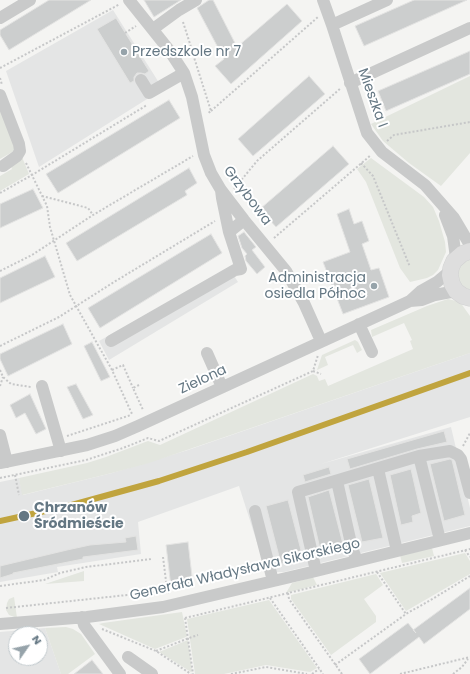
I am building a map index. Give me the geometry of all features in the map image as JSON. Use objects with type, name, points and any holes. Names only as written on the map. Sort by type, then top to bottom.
[{"type":"main road","points":[[459,260],[450,280],[463,294]]},
{"type":"street","points":[[0,18],[30,0]]},
{"type":"street","points":[[153,30],[179,10],[196,0]]},
{"type":"street","name":"Mieszka I","points":[[323,0],[332,25],[347,85],[366,133],[382,152],[425,186],[454,218],[470,245]]},
{"type":"street","points":[[332,25],[387,0]]},
{"type":"street","name":"Grzybowa","points":[[127,1],[153,30],[184,73],[192,97],[204,155],[211,173],[225,187],[244,220],[286,271],[304,303],[320,347]]},
{"type":"street","points":[[347,85],[470,28]]},
{"type":"street","points":[[141,80],[149,93],[184,73]]},
{"type":"street","points":[[0,95],[19,144],[20,152],[18,156],[3,166]]},
{"type":"street","points":[[111,341],[235,270],[241,269],[229,232],[222,198],[225,187]]},
{"type":"street","name":"Mieszka I","points":[[440,203],[453,236],[459,260]]},
{"type":"street","points":[[229,232],[244,220]]},
{"type":"street","name":"Zielona","points":[[4,462],[61,451],[115,436],[222,388],[320,347],[359,324],[410,301],[421,291],[437,282],[459,260]]},
{"type":"street","name":"Zielona","points":[[410,301],[422,300],[434,296],[463,294]]},
{"type":"street","points":[[359,324],[372,352]]},
{"type":"street","points":[[207,353],[222,388]]},
{"type":"street","points":[[42,386],[61,451]]},
{"type":"street","points":[[0,435],[4,462]]},
{"type":"street","points":[[316,571],[298,492],[419,456],[450,451],[455,453],[461,459],[470,493]]},
{"type":"street","points":[[419,456],[440,540]]},
{"type":"street","points":[[378,468],[397,551]]},
{"type":"street","points":[[336,481],[352,548],[357,561]]},
{"type":"street","points":[[256,510],[273,581]]},
{"type":"street","name":"Generała Władysława Sikorskiego","points":[[0,624],[82,617],[163,606],[316,571],[470,533]]},
{"type":"street","points":[[82,617],[84,625],[120,674]]},
{"type":"street","points":[[128,657],[152,674]]},
{"type":"path","points":[[0,68],[127,1]]},
{"type":"path","points":[[179,10],[211,111]]},
{"type":"path","points":[[203,117],[320,14]]},
{"type":"path","points":[[125,33],[136,24],[140,30]]},
{"type":"path","points":[[180,49],[183,52],[192,51]]},
{"type":"path","points":[[225,187],[233,190],[257,161],[347,85]]},
{"type":"path","points":[[0,193],[146,105]]},
{"type":"path","points":[[383,144],[394,135],[470,122]]},
{"type":"path","points":[[0,271],[32,255],[93,215],[198,153]]},
{"type":"path","points":[[272,240],[372,155]]},
{"type":"path","points":[[362,163],[373,176],[410,267]]},
{"type":"path","points":[[28,166],[47,206],[50,227],[70,295],[112,370],[132,414]]},
{"type":"path","points":[[42,196],[88,208],[93,215]]},
{"type":"path","points":[[0,346],[59,317],[219,219]]},
{"type":"path","points":[[312,371],[320,347]]},
{"type":"path","points":[[112,370],[123,365],[143,410]]},
{"type":"path","points":[[0,370],[3,377],[11,384],[27,387],[42,386]]},
{"type":"path","points":[[0,478],[86,460],[118,450],[148,438],[160,441],[312,371],[321,374]]},
{"type":"path","points":[[0,386],[3,377]]},
{"type":"path","points":[[133,388],[139,385]]},
{"type":"path","points":[[15,475],[19,495]]},
{"type":"path","points":[[185,618],[470,549]]},
{"type":"path","points":[[466,550],[470,557]]},
{"type":"path","points":[[163,557],[167,589],[172,596]]},
{"type":"path","points":[[0,586],[44,580],[60,573],[86,567],[152,559]]},
{"type":"path","points":[[377,572],[406,614]]},
{"type":"path","points":[[335,665],[406,614],[470,576]]},
{"type":"path","points":[[6,608],[155,592]]},
{"type":"path","points":[[288,593],[289,599],[342,674]]},
{"type":"path","points":[[270,598],[323,674]]},
{"type":"path","points":[[184,614],[189,638],[192,674]]},
{"type":"path","points":[[98,627],[156,651],[192,674]]},
{"type":"path","points":[[156,651],[198,636]]},
{"type":"path","points":[[400,674],[469,658]]},
{"type":"path","points":[[453,674],[462,667],[469,658]]},
{"type":"path","points":[[232,674],[266,667],[307,674]]},
{"type":"path","points":[[312,674],[320,669]]},
{"type":"shaded area","points":[[113,10],[163,89],[39,167],[6,71]]},
{"type":"shaded area","points":[[470,76],[470,153],[441,186],[409,163],[383,141],[371,124]]},
{"type":"shaded area","points":[[0,108],[15,146],[14,151],[0,159]]},
{"type":"shaded area","points":[[22,157],[29,174],[0,191],[0,176],[12,169],[10,164]]},
{"type":"shaded area","points":[[371,158],[424,197],[433,207],[439,221],[445,242],[446,252],[438,270],[427,278],[410,282],[400,268],[366,182],[357,169]]},
{"type":"shaded area","points":[[470,258],[470,290],[459,283],[457,268],[459,264]]},
{"type":"shaded area","points":[[229,268],[238,282],[109,360],[99,341]]},
{"type":"shaded area","points":[[448,299],[460,302],[470,316],[470,353],[149,463],[22,495],[19,478],[87,463],[148,441],[160,445],[313,374],[317,376],[319,381],[325,379],[328,386],[413,349],[410,341],[412,340],[404,323],[372,337],[371,330],[427,306]]},
{"type":"shaded area","points":[[355,340],[358,342],[362,350],[357,353],[353,345],[325,357],[328,365],[317,370],[322,355]]},
{"type":"shaded area","points":[[470,353],[470,417],[321,464],[451,427],[470,508],[470,526],[284,572],[267,574],[239,486],[138,522],[141,554],[57,567],[58,572],[0,582],[0,482],[19,478],[23,495],[112,473],[188,450]]},
{"type":"shaded area","points":[[432,548],[434,556],[402,563],[400,555]]},
{"type":"shaded area","points":[[465,553],[470,561],[470,574],[406,611],[380,573]]},
{"type":"shaded area","points":[[84,571],[84,581],[45,584]]},
{"type":"shaded area","points":[[376,574],[383,585],[364,599],[376,616],[376,622],[331,655],[291,599],[291,595]]},
{"type":"shaded area","points":[[313,577],[317,585],[286,593],[292,583]]},
{"type":"shaded area","points":[[14,597],[17,618],[9,615],[6,610],[9,599]]},
{"type":"shaded area","points":[[269,600],[317,668],[310,672],[266,665],[224,674],[195,674],[187,619]]},
{"type":"shaded area","points":[[182,612],[187,636],[155,649],[99,624],[103,623]]},
{"type":"shaded area","points":[[66,627],[73,629],[81,634],[95,654],[68,674],[61,674],[48,637],[48,628]]},
{"type":"shaded area","points":[[8,631],[8,666],[48,666],[48,637],[61,674],[0,674],[0,632]]},
{"type":"shaded area","points":[[188,640],[192,671],[191,672],[159,652]]},
{"type":"building","points":[[49,0],[91,0],[9,50],[0,35],[0,30]]},
{"type":"building","points":[[144,0],[181,0],[154,17]]},
{"type":"building","points":[[209,0],[213,0],[237,47],[287,4],[302,21],[231,84],[215,66],[224,59],[197,8]]},
{"type":"building","points":[[414,0],[467,0],[364,46],[355,26]]},
{"type":"building","name":"Przedszkole nr 7","points":[[116,18],[149,71],[145,74],[137,73],[134,77],[134,81],[130,83],[97,29]]},
{"type":"building","points":[[470,51],[470,74],[386,111],[378,91]]},
{"type":"building","points":[[309,76],[325,94],[253,156],[238,139]]},
{"type":"building","points":[[169,100],[180,118],[58,193],[46,174]]},
{"type":"building","points":[[333,146],[349,164],[276,227],[260,209]]},
{"type":"building","points":[[189,168],[197,183],[185,191],[187,195],[77,261],[66,243]]},
{"type":"building","points":[[33,189],[43,208],[0,228],[0,204]]},
{"type":"building","points":[[349,209],[354,224],[362,221],[369,241],[362,244],[371,270],[379,268],[389,297],[343,314],[323,262],[350,252],[337,214]]},
{"type":"building","points":[[244,232],[256,247],[252,250],[265,267],[257,274],[246,261],[245,256],[247,254],[242,248],[238,236]]},
{"type":"building","points":[[211,234],[222,253],[100,328],[88,308]]},
{"type":"building","points":[[45,256],[55,277],[0,303],[0,278]]},
{"type":"building","points":[[63,324],[72,344],[8,376],[0,359],[0,354]]},
{"type":"building","points":[[92,342],[110,377],[101,381],[84,346]]},
{"type":"building","points":[[76,384],[93,415],[83,419],[67,387]]},
{"type":"building","points":[[30,394],[46,429],[36,434],[25,413],[16,418],[10,405]]},
{"type":"building","points":[[444,431],[447,442],[417,449],[350,469],[347,459]]},
{"type":"building","points":[[450,459],[452,460],[465,515],[444,521],[430,464]]},
{"type":"building","points":[[329,467],[331,474],[305,482],[303,475]]},
{"type":"building","points":[[411,469],[421,513],[412,516],[413,522],[401,525],[390,475]]},
{"type":"building","points":[[369,479],[383,538],[362,542],[348,485]]},
{"type":"building","points":[[329,490],[344,548],[321,553],[308,497]]},
{"type":"building","points":[[288,500],[303,558],[281,564],[266,506]]},
{"type":"building","points":[[136,536],[138,550],[83,557],[83,559],[13,573],[0,578],[0,566],[90,545],[126,542],[125,538]]},
{"type":"building","points":[[188,542],[193,585],[171,587],[166,545]]},
{"type":"building","points":[[470,588],[470,609],[424,644],[419,637],[370,674],[359,659],[408,623],[413,630]]},
{"type":"building","points":[[92,660],[103,674],[74,674]]},
{"type":"transit line","points":[[0,521],[68,506],[159,481],[247,452],[470,373]]},
{"type":"place","name":"Przedszkole nr 7","points":[[124,52]]},
{"type":"place","name":"Administracja osiedla Północ","points":[[374,286]]},
{"type":"place","name":"Chrzanów Śródmieście","points":[[24,516]]}]
